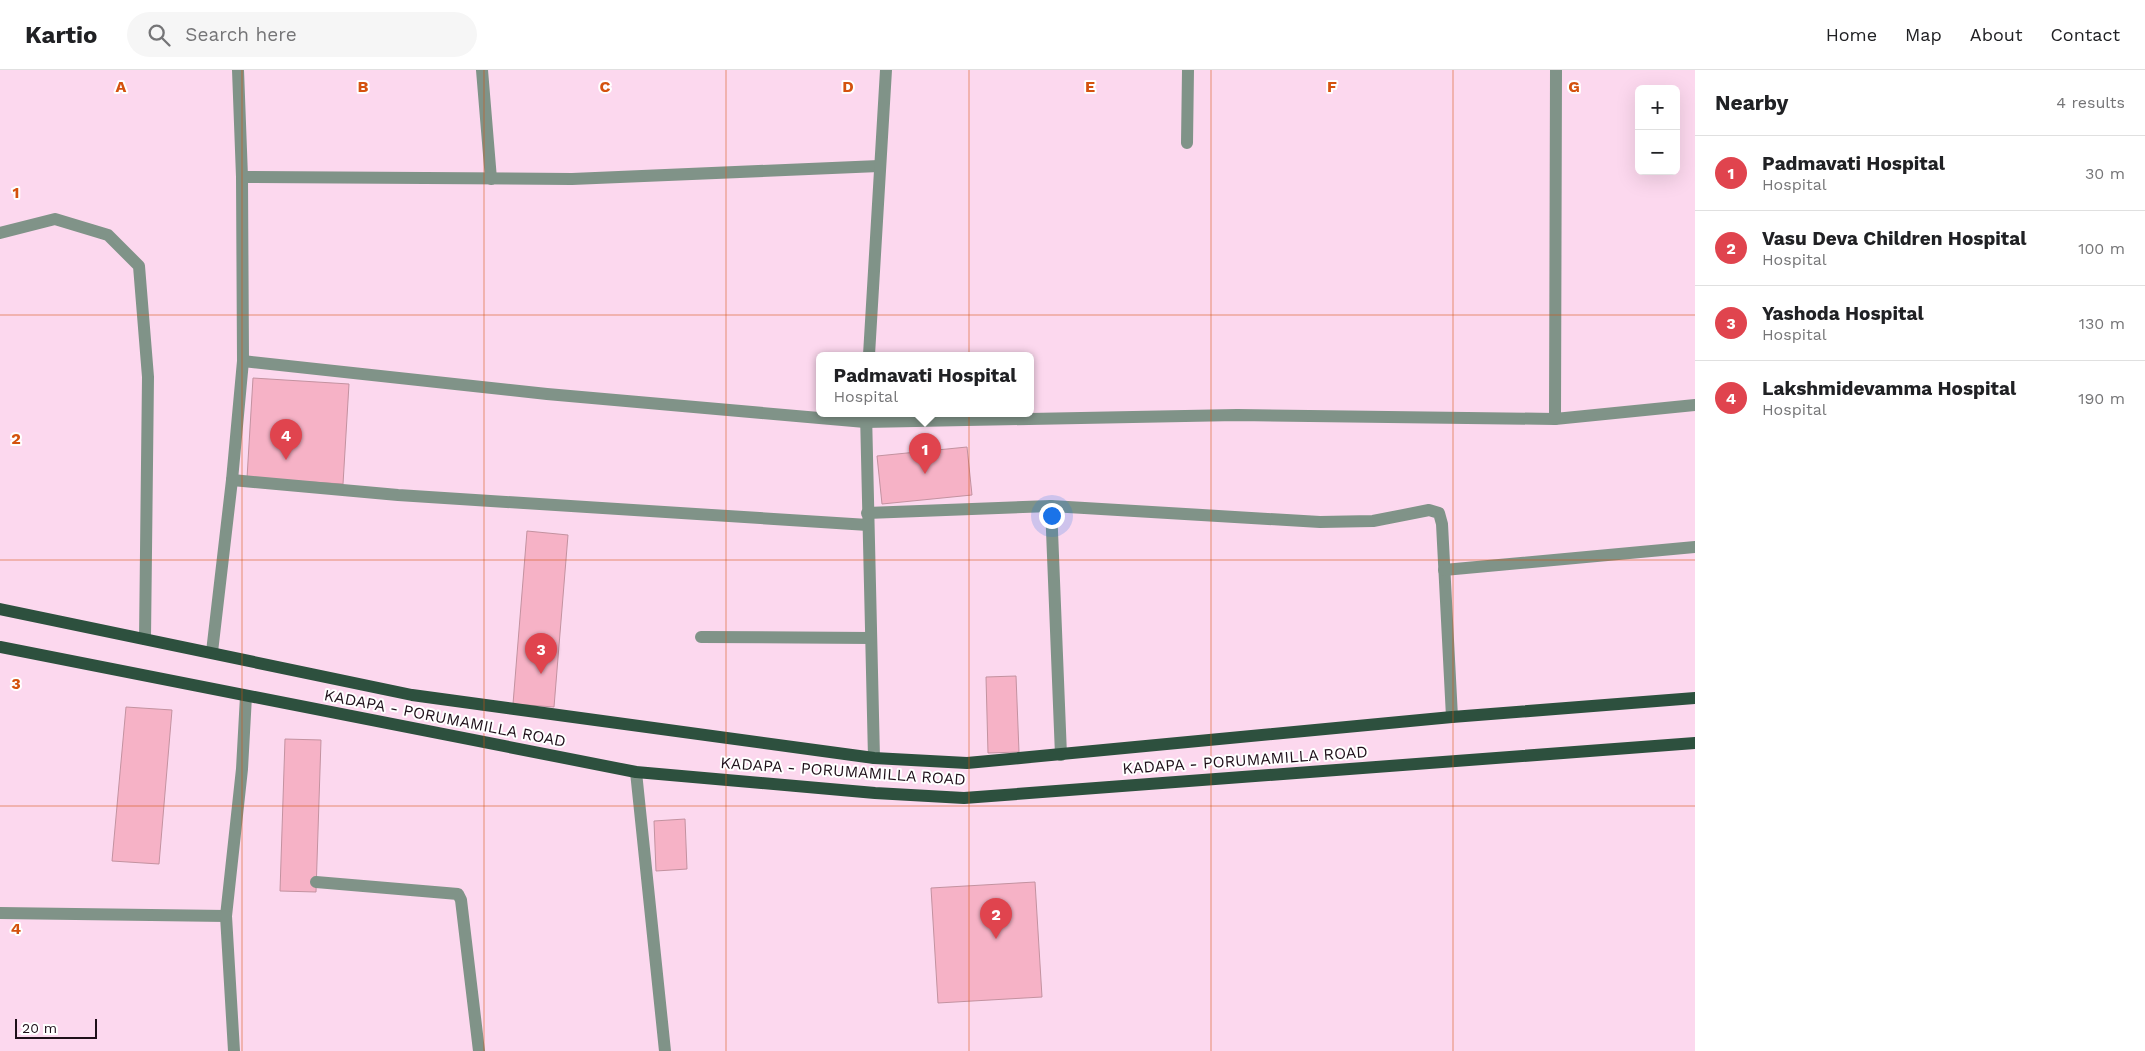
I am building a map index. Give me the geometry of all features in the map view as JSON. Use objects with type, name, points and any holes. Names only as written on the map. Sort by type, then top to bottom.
[{"type":"main road","points":[[0,609],[412,695],[874,758],[967,763],[1452,717],[1695,698]]},
{"type":"main road","name":"KADAPA - PORUMAMILLA ROAD","points":[[0,647],[636,772],[875,793],[964,798],[1695,743]]},
{"type":"street","points":[[212,652],[232,480],[243,361],[242,177],[238,70]]},
{"type":"street","points":[[482,70],[491,179]]},
{"type":"street","points":[[869,352],[886,70]]},
{"type":"street","points":[[1187,143],[1188,70]]},
{"type":"street","points":[[1555,420],[1556,70]]},
{"type":"street","points":[[242,177],[572,179],[879,166]]},
{"type":"street","points":[[0,234],[55,219],[108,235],[139,266],[148,377],[145,639]]},
{"type":"street","points":[[243,361],[547,394],[816,413]]},
{"type":"street","points":[[1034,416],[1237,415],[1555,420],[1695,405]]},
{"type":"street","points":[[865,417],[874,758]]},
{"type":"street","points":[[232,480],[398,495],[868,519],[1051,506],[1320,522],[1373,521],[1429,510],[1439,513],[1442,524],[1452,717]]},
{"type":"street","points":[[1051,506],[1061,755]]},
{"type":"street","points":[[1444,570],[1695,547]]},
{"type":"street","points":[[701,636],[871,638]]},
{"type":"street","points":[[234,1051],[226,916],[242,769],[246,696]]},
{"type":"street","points":[[636,772],[666,1051]]},
{"type":"street","points":[[316,882],[458,894],[462,900],[479,1051]]},
{"type":"street","points":[[0,913],[226,916]]},
{"type":"building","points":[[253,378],[349,384],[343,484],[247,478]]},
{"type":"building","points":[[967,447],[972,495],[882,504],[877,456]]},
{"type":"building","points":[[527,531],[568,535],[554,707],[513,704]]},
{"type":"building","points":[[1016,676],[1019,752],[988,753],[986,677]]},
{"type":"building","points":[[126,707],[172,710],[159,864],[112,861]]},
{"type":"building","points":[[285,739],[321,740],[316,892],[280,891]]},
{"type":"building","points":[[685,819],[687,869],[656,871],[654,821]]},
{"type":"building","points":[[1035,882],[1042,997],[938,1003],[931,888]]},
{"type":"place","name":"Lakshmidevamma Hospital","points":[[286,460]]},
{"type":"place","name":"Padmavati Hospital","points":[[925,474]]},
{"type":"place","name":"Yashoda Hospital","points":[[541,674]]},
{"type":"place","name":"Vasu Deva Children Hospital","points":[[996,939]]}]
